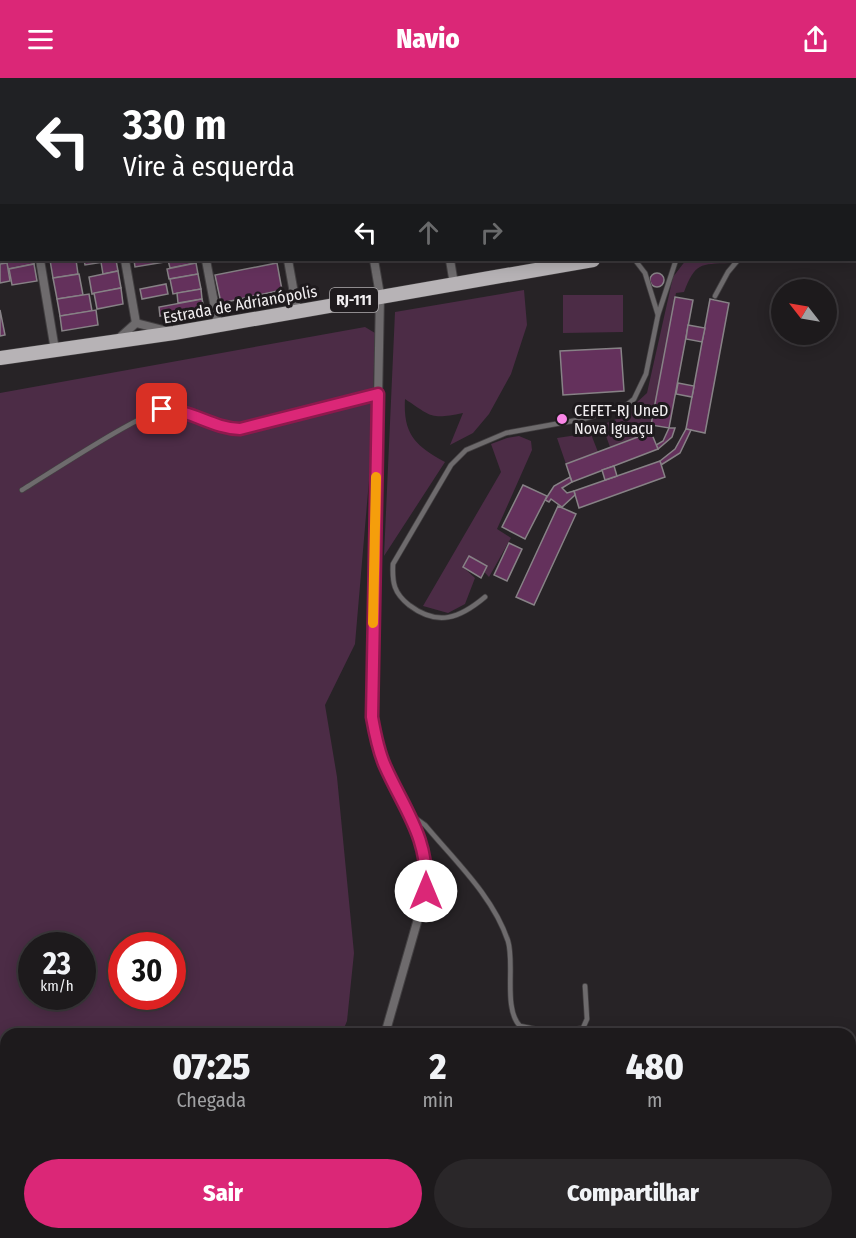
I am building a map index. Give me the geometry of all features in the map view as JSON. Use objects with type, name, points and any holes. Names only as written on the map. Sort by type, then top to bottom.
[{"type":"main road","name":"Estrada de Adrianópolis","points":[[0,358],[174,333],[380,295],[454,284],[531,265],[581,261]]},
{"type":"street","points":[[40,261],[55,350]]},
{"type":"street","points":[[125,261],[136,322]]},
{"type":"street","points":[[206,261],[218,324]]},
{"type":"street","points":[[288,261],[297,310]]},
{"type":"street","points":[[374,261],[380,295],[372,717],[384,765],[411,815],[426,860],[426,891],[387,1028]]},
{"type":"street","points":[[450,261],[454,284]]},
{"type":"street","points":[[136,322],[174,333]]},
{"type":"street","points":[[116,342],[136,322]]},
{"type":"lane","points":[[635,261],[645,273],[658,315]]},
{"type":"lane","points":[[485,597],[470,610],[452,617],[433,618],[418,612],[398,596],[392,580],[393,564],[451,465],[466,450],[506,433],[583,419],[624,407],[634,399],[646,374],[658,315],[676,261]]},
{"type":"lane","points":[[715,296],[728,272],[737,261]]},
{"type":"lane","points":[[22,490],[129,424],[162,409],[182,410],[227,428],[240,429],[378,394]]},
{"type":"lane","points":[[411,815],[426,825],[492,904],[508,942],[513,1014],[520,1026],[530,1028]]},
{"type":"lane","points":[[583,1028],[587,1019],[585,986]]},
{"type":"shaded area","points":[[685,261],[728,261],[730,263],[700,267],[695,270],[684,292],[676,293],[651,432],[610,447],[602,425],[621,417],[647,393],[673,277]]},
{"type":"shaded area","points":[[524,290],[527,325],[511,374],[489,414],[473,433],[450,445],[463,413],[444,416],[431,415],[405,399],[406,421],[413,438],[445,462],[384,556],[395,312]]},
{"type":"shaded area","points":[[563,295],[623,295],[623,332],[563,333]]},
{"type":"shaded area","points":[[365,327],[375,333],[371,457],[355,644],[325,705],[337,777],[354,953],[347,1021],[344,1028],[0,1028],[0,393]]},
{"type":"shaded area","points":[[587,424],[598,452],[566,464],[557,438],[577,435]]},
{"type":"shaded area","points":[[519,436],[531,441],[532,450],[497,529],[511,538],[489,577],[469,556],[463,567],[475,578],[465,604],[448,613],[423,606],[501,472],[491,444]]},
{"type":"building","points":[[6,261],[33,261],[34,264],[8,269]]},
{"type":"building","points":[[50,261],[76,261],[78,274],[53,278]]},
{"type":"building","points":[[84,261],[110,261],[85,265]]},
{"type":"building","points":[[116,261],[118,271],[103,274],[101,262]]},
{"type":"building","points":[[134,261],[164,261],[164,262],[135,267]]},
{"type":"building","points":[[168,261],[196,261],[196,263],[170,268]]},
{"type":"building","points":[[7,263],[10,281],[0,283],[0,264]]},
{"type":"building","points":[[196,263],[198,274],[169,279],[167,269]]},
{"type":"building","points":[[277,263],[282,290],[221,303],[215,275]]},
{"type":"building","points":[[34,264],[37,281],[12,285],[9,269]]},
{"type":"building","points":[[118,271],[121,288],[92,294],[89,277]]},
{"type":"building","points":[[657,273],[662,275],[664,280],[662,285],[657,287],[652,285],[650,280],[652,275]]},
{"type":"building","points":[[79,274],[83,295],[57,299],[53,278]]},
{"type":"building","points":[[198,274],[201,289],[173,294],[170,279]]},
{"type":"building","points":[[166,284],[168,294],[142,299],[140,289]]},
{"type":"building","points":[[121,288],[123,304],[97,309],[94,293]]},
{"type":"building","points":[[201,289],[202,299],[178,303],[177,293]]},
{"type":"building","points":[[89,294],[92,311],[60,316],[57,299]]},
{"type":"building","points":[[675,297],[693,300],[669,428],[651,425]]},
{"type":"building","points":[[202,299],[204,308],[160,316],[159,307]]},
{"type":"building","points":[[710,299],[729,303],[705,433],[686,429]]},
{"type":"building","points":[[0,310],[5,335],[0,336]]},
{"type":"building","points":[[96,310],[98,325],[62,331],[60,316]]},
{"type":"building","points":[[688,325],[705,328],[702,342],[686,339]]},
{"type":"building","points":[[621,348],[624,391],[563,395],[560,351]]},
{"type":"building","points":[[678,383],[694,386],[692,397],[676,394]]},
{"type":"building","points":[[669,428],[675,428],[672,437],[658,449],[656,445],[663,441]]},
{"type":"building","points":[[686,429],[691,430],[680,453],[661,465],[660,461],[675,449]]},
{"type":"building","points":[[651,432],[658,449],[572,482],[566,464]]},
{"type":"building","points":[[660,461],[665,477],[579,508],[574,491]]},
{"type":"building","points":[[614,466],[617,476],[605,480],[602,470]]},
{"type":"building","points":[[570,477],[572,482],[562,488],[567,493],[574,491],[575,495],[562,507],[551,499],[549,502],[545,500],[554,486]]},
{"type":"building","points":[[523,485],[547,496],[525,539],[502,527]]},
{"type":"building","points":[[558,506],[576,514],[534,605],[516,597]]},
{"type":"building","points":[[509,543],[522,549],[507,581],[494,575]]},
{"type":"building","points":[[469,556],[487,566],[481,578],[463,567]]},
{"type":"slow traffic","points":[[373,623],[376,477]]},
{"type":"place","name":"CEFET-RJ UneD Nova Iguaçu","points":[[562,419]]},
{"type":"route","points":[[162,409],[182,410],[227,428],[240,429],[378,394],[372,717],[384,765],[422,841],[426,860],[426,891]]}]
